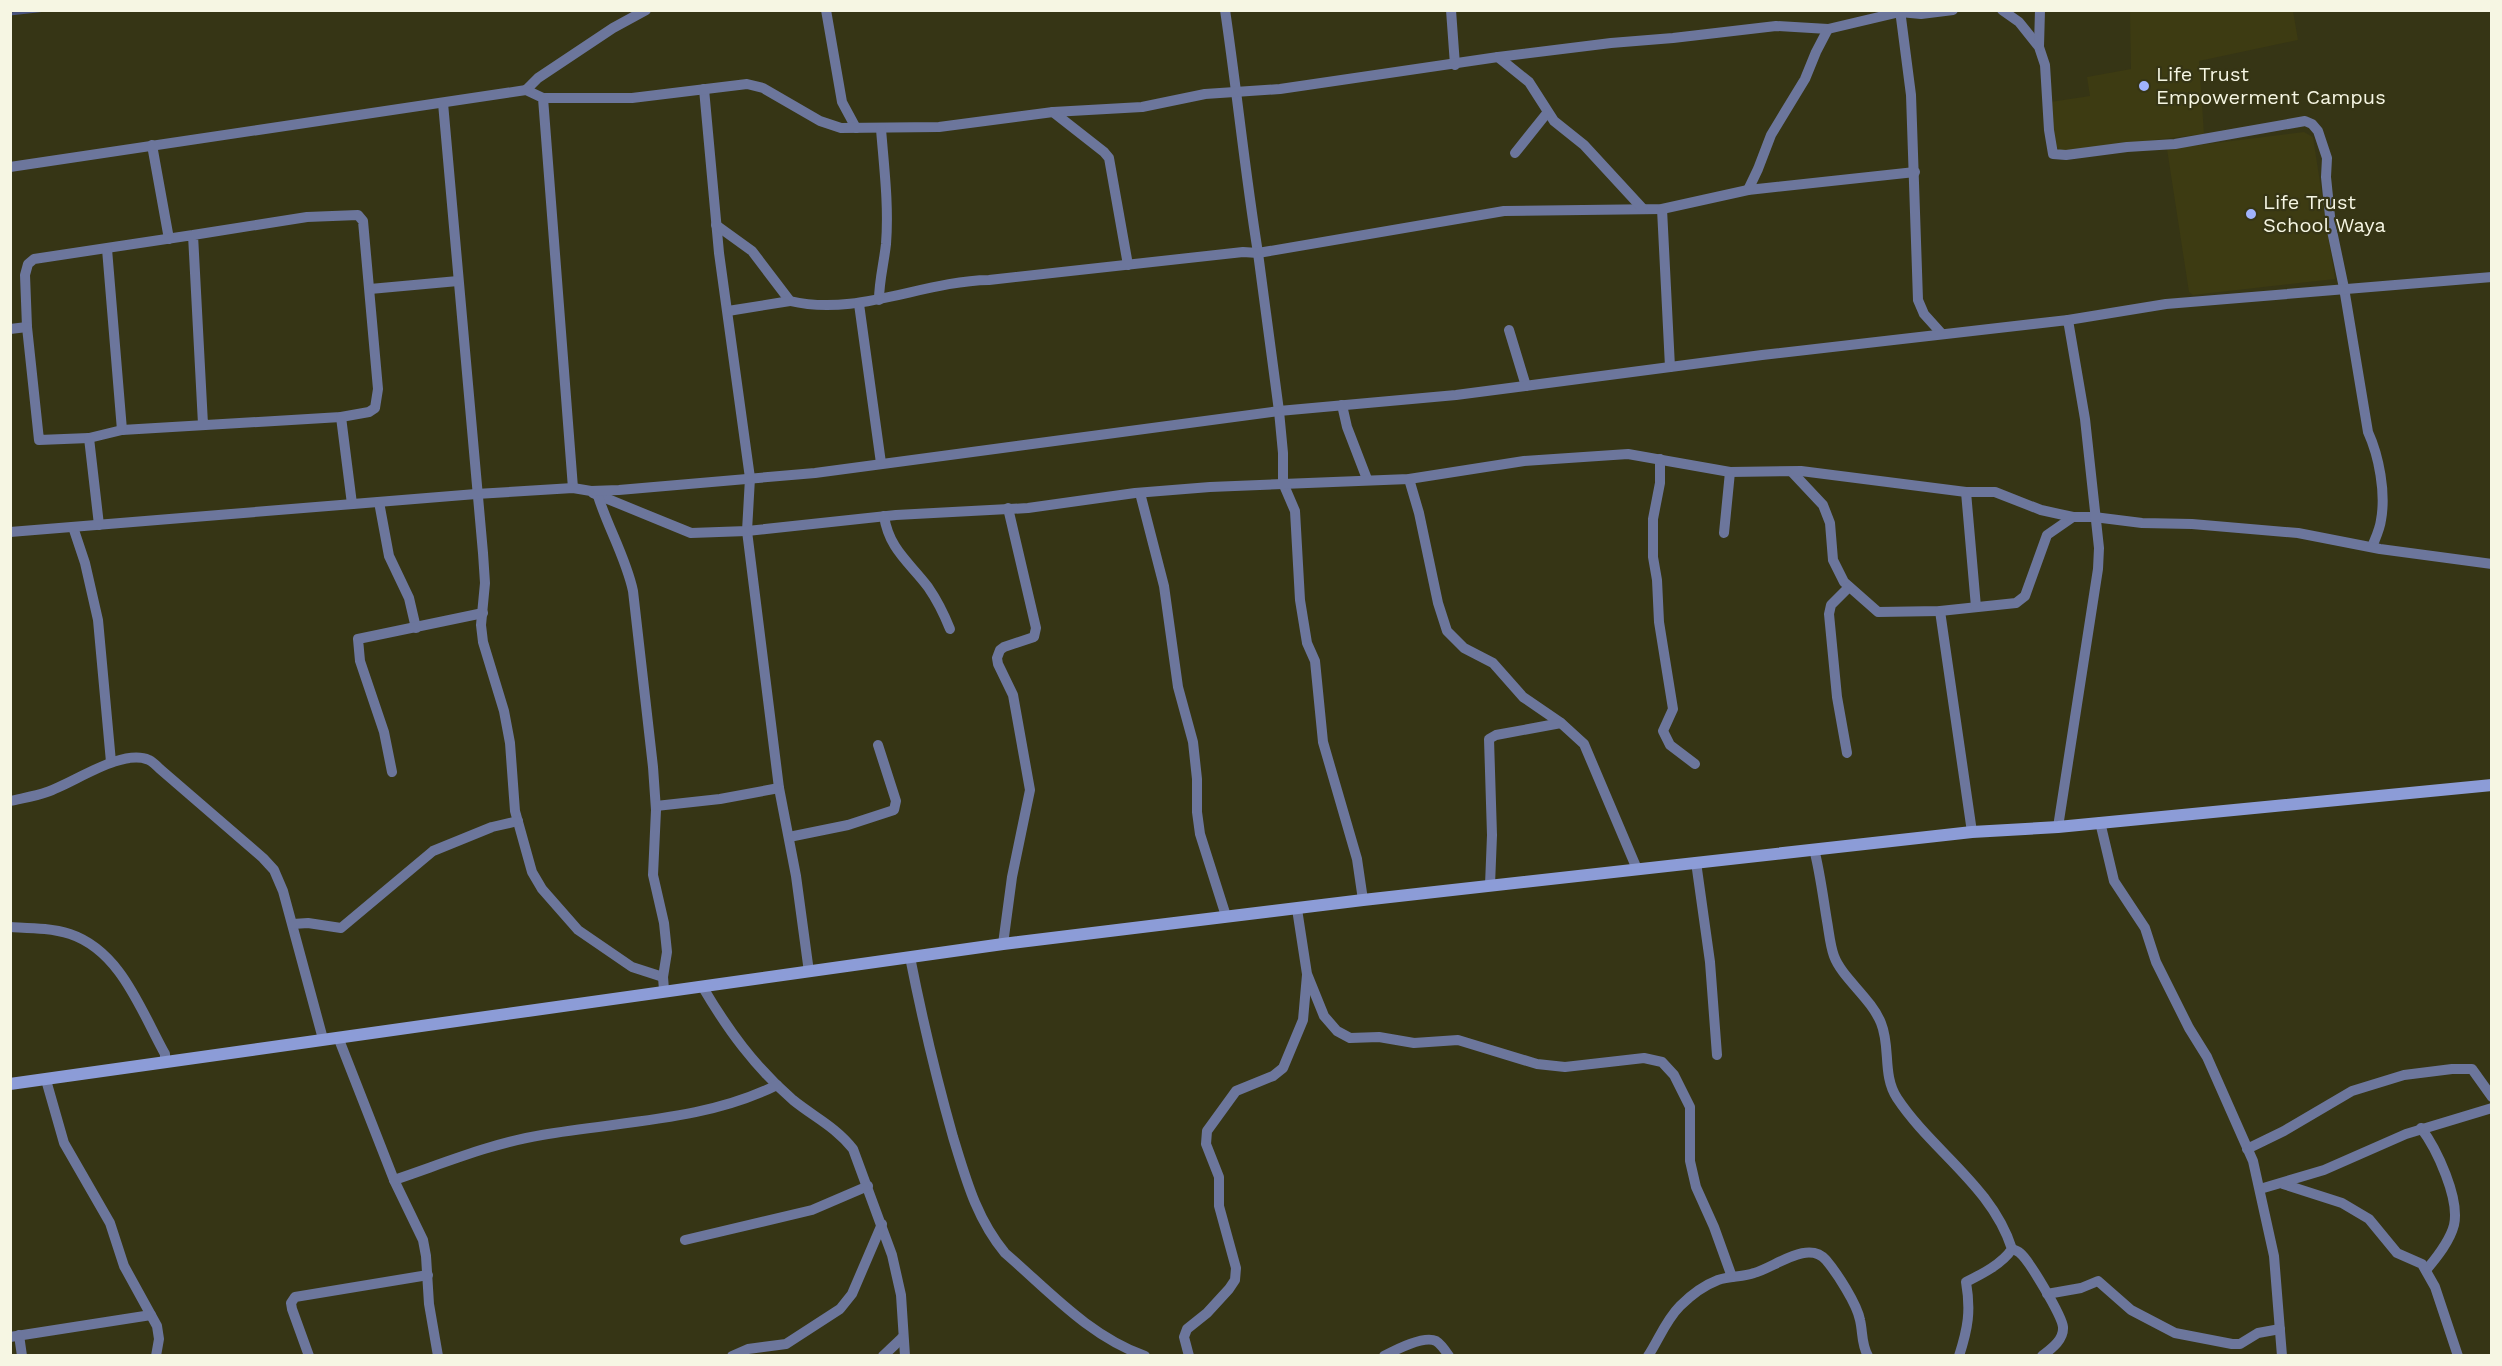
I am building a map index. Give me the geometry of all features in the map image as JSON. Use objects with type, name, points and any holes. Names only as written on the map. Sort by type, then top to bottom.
[{"type":"street","points":[[526,90],[538,78],[613,28],[646,10]]},
{"type":"street","points":[[826,10],[842,102],[856,128]]},
{"type":"street","points":[[1225,10],[1279,411],[1283,483],[1295,511],[1300,600],[1306,643],[1315,661],[1323,742],[1358,859],[1363,900]]},
{"type":"street","points":[[1451,10],[1455,65]]},
{"type":"street","points":[[10,167],[526,90],[543,98],[632,98],[753,84],[820,121],[841,128],[939,127],[1053,112],[1143,107],[1205,94],[1280,89],[1497,57],[1776,26],[1828,29],[1900,11],[1921,14],[1953,10]]},
{"type":"street","points":[[2001,10],[2019,22],[2039,47]]},
{"type":"street","points":[[2040,10],[2039,47],[2045,65],[2049,130],[2053,154],[2066,155],[2127,147],[2175,144],[2295,122],[2312,124],[2318,131],[2327,158],[2326,177],[2331,226],[2344,288],[2368,432],[2376,449],[2379,467],[2382,520],[2372,548]]},
{"type":"street","points":[[1900,11],[1911,95],[1918,300],[1924,314],[1942,334]]},
{"type":"street","points":[[1748,190],[1771,135],[1805,79],[1828,29]]},
{"type":"street","points":[[1497,57],[1529,82],[1547,114],[1584,145],[1643,209]]},
{"type":"street","points":[[704,88],[716,225],[750,478],[747,531],[779,788],[789,837],[809,972]]},
{"type":"street","points":[[543,98],[573,488]]},
{"type":"street","points":[[443,103],[483,553],[481,625],[483,642],[504,711],[518,821],[532,872],[542,889],[571,923],[632,967],[663,977]]},
{"type":"street","points":[[1053,112],[1104,152],[1112,164],[1128,265]]},
{"type":"street","points":[[1515,153],[1547,114]]},
{"type":"street","points":[[879,300],[879,284],[886,244],[887,204],[882,129]]},
{"type":"street","points":[[152,145],[169,239]]},
{"type":"street","points":[[728,311],[790,301],[859,304],[965,280],[989,280],[1243,252],[1258,253],[1504,211],[1662,209],[1748,190],[1915,172]]},
{"type":"street","points":[[1662,209],[1670,367]]},
{"type":"street","points":[[355,214],[363,221],[378,399],[375,408],[369,412],[341,417],[122,430],[90,438],[39,440],[27,327],[25,275],[28,264],[34,259],[169,239],[308,217],[355,214]]},
{"type":"street","points":[[716,225],[752,251],[790,301]]},
{"type":"street","points":[[193,235],[203,424]]},
{"type":"street","points":[[107,249],[122,430]]},
{"type":"street","points":[[594,493],[815,473],[1279,411],[1526,386],[2068,320],[2166,304],[2492,277]]},
{"type":"street","points":[[370,289],[458,281]]},
{"type":"street","points":[[859,304],[881,463]]},
{"type":"street","points":[[2058,827],[2098,569],[2099,548],[2085,418],[2068,320]]},
{"type":"street","points":[[10,328],[27,327]]},
{"type":"street","points":[[1509,330],[1526,386]]},
{"type":"street","points":[[1342,405],[1347,427],[1367,479]]},
{"type":"street","points":[[341,417],[352,504]]},
{"type":"street","points":[[90,438],[99,525]]},
{"type":"street","points":[[10,532],[573,488],[624,504],[645,516],[691,532],[747,531],[884,516],[1008,508],[1140,493],[1283,483],[1409,479],[1440,475],[1466,468],[1628,454],[1730,472],[1792,472],[1966,492],[1995,492],[2041,510],[2073,517],[2298,533],[2372,548],[2492,564]]},
{"type":"street","points":[[1660,459],[1660,483],[1653,519],[1653,557],[1657,580],[1659,622],[1673,709],[1664,731],[1670,745],[1695,764]]},
{"type":"street","points":[[1724,533],[1730,472]]},
{"type":"street","points":[[1792,472],[1823,505],[1830,523],[1833,561],[1849,587],[1878,612],[1940,610],[2020,601],[2025,596],[2047,535],[2073,517]]},
{"type":"street","points":[[1409,479],[1419,513],[1438,603],[1447,631],[1464,648],[1493,663],[1523,697],[1561,723],[1584,744],[1637,869]]},
{"type":"street","points":[[1966,492],[1976,607]]},
{"type":"street","points":[[594,493],[630,576],[633,591],[656,806],[653,876],[664,922],[667,952],[663,977],[664,990]]},
{"type":"street","points":[[1140,493],[1164,586],[1178,687],[1193,742],[1200,834],[1226,916]]},
{"type":"street","points":[[380,502],[389,556],[409,598],[416,627]]},
{"type":"street","points":[[1003,944],[1012,877],[1030,790],[1013,695],[997,658],[1004,647],[1034,637],[1036,628],[1008,508]]},
{"type":"street","points":[[884,516],[886,530],[898,554],[930,590],[950,629]]},
{"type":"street","points":[[73,527],[98,620],[111,762]]},
{"type":"street","points":[[1846,753],[1837,697],[1829,614],[1831,606],[1849,587]]},
{"type":"street","points":[[1940,610],[1972,832]]},
{"type":"street","points":[[392,772],[384,732],[360,661],[358,639],[483,613]]},
{"type":"street","points":[[1490,885],[1492,835],[1489,739],[1496,735],[1561,723]]},
{"type":"street","points":[[789,837],[848,825],[894,810],[896,801],[878,745]]},
{"type":"street","points":[[10,801],[47,792],[111,762],[135,758],[148,760],[263,858],[274,870],[293,924],[323,1039]]},
{"type":"street","points":[[10,1084],[664,990],[1226,916],[1972,832],[2058,827],[2492,785]]},
{"type":"street","points":[[656,806],[720,799],[779,788]]},
{"type":"street","points":[[293,924],[308,923],[342,928],[433,851],[472,834],[518,821]]},
{"type":"street","points":[[2100,822],[2114,881],[2145,928],[2156,962],[2189,1028],[2207,1057],[2247,1149],[2260,1189],[2274,1256],[2282,1356]]},
{"type":"street","points":[[1814,849],[1834,957],[1865,995],[1882,1023],[1887,1053],[1887,1073],[1895,1095],[1909,1114],[1982,1193],[2012,1249],[2021,1253],[2059,1313],[2064,1329],[2056,1346],[2042,1356]]},
{"type":"street","points":[[1696,862],[1710,962],[1717,1055]]},
{"type":"street","points":[[1297,909],[1307,974],[1324,1016],[1336,1031],[1350,1038],[1378,1037],[1414,1043],[1458,1040],[1537,1064],[1565,1067],[1644,1058],[1662,1062],[1674,1075],[1690,1107],[1690,1161],[1696,1187],[1714,1227],[1732,1277]]},
{"type":"street","points":[[10,927],[69,934],[85,940],[97,949],[118,969],[165,1054],[165,1063]]},
{"type":"street","points":[[910,957],[935,1075],[966,1184],[995,1241],[1005,1253],[1078,1318],[1110,1341],[1145,1356]]},
{"type":"street","points":[[1189,1356],[1184,1337],[1187,1329],[1208,1312],[1229,1289],[1235,1280],[1236,1268],[1219,1206],[1219,1177],[1206,1144],[1207,1131],[1236,1091],[1273,1076],[1283,1068],[1303,1020],[1307,974]]},
{"type":"street","points":[[702,986],[727,1028],[752,1060],[795,1101],[843,1136],[853,1149],[892,1255],[901,1295],[902,1338],[905,1356]]},
{"type":"street","points":[[338,1037],[394,1180],[423,1240],[429,1304],[438,1356]]},
{"type":"street","points":[[2247,1149],[2284,1131],[2352,1091],[2404,1075],[2452,1069],[2472,1070],[2492,1097]]},
{"type":"street","points":[[46,1080],[64,1143],[110,1223],[124,1266],[157,1326],[159,1339],[156,1356]]},
{"type":"street","points":[[394,1180],[507,1143],[540,1135],[730,1105],[777,1084]]},
{"type":"street","points":[[2260,1189],[2283,1184],[2344,1162],[2421,1128],[2492,1108]]},
{"type":"street","points":[[2421,1128],[2443,1165],[2454,1224],[2448,1239],[2427,1269]]},
{"type":"street","points":[[2283,1184],[2334,1200],[2358,1212],[2376,1226],[2397,1253],[2422,1264],[2427,1269],[2458,1356]]},
{"type":"street","points":[[685,1240],[812,1210],[868,1186]]},
{"type":"street","points":[[732,1356],[748,1349],[786,1344],[840,1309],[852,1294],[882,1224]]},
{"type":"street","points":[[1959,1356],[1967,1331],[1970,1310],[1966,1282],[1983,1274],[2007,1256],[2012,1249]]},
{"type":"street","points":[[1648,1356],[1664,1326],[1681,1305],[1704,1287],[1719,1280],[1754,1274],[1803,1253],[1818,1255],[1826,1259],[1853,1302],[1860,1320],[1862,1341],[1868,1356]]},
{"type":"street","points":[[309,1356],[292,1309],[291,1303],[295,1297],[428,1275]]},
{"type":"street","points":[[2047,1294],[2081,1288],[2098,1281],[2132,1310],[2175,1333],[2232,1344],[2241,1344],[2258,1334],[2280,1329]]},
{"type":"street","points":[[22,1356],[15,1336],[151,1315]]},
{"type":"street","points":[[883,1356],[902,1338]]},
{"type":"street","points":[[1384,1356],[1415,1342],[1431,1340],[1437,1341],[1449,1356]]},
{"type":"shaded area","name":"Life Trust Empowerment Campus","points":[[2130,11],[2293,11],[2298,40],[2199,61],[2204,134],[2061,151],[2055,146],[2050,102],[2090,96],[2087,77],[2131,69]]},
{"type":"shaded area","name":"Life Trust School Waya","points":[[2304,132],[2313,137],[2335,279],[2193,295],[2189,292],[2167,149]]},
{"type":"waterway","points":[[10,14],[46,10]]},
{"type":"place","name":"Life Trust Empowerment Campus","points":[[2144,86]]},
{"type":"place","name":"Life Trust School Waya","points":[[2251,214]]}]
